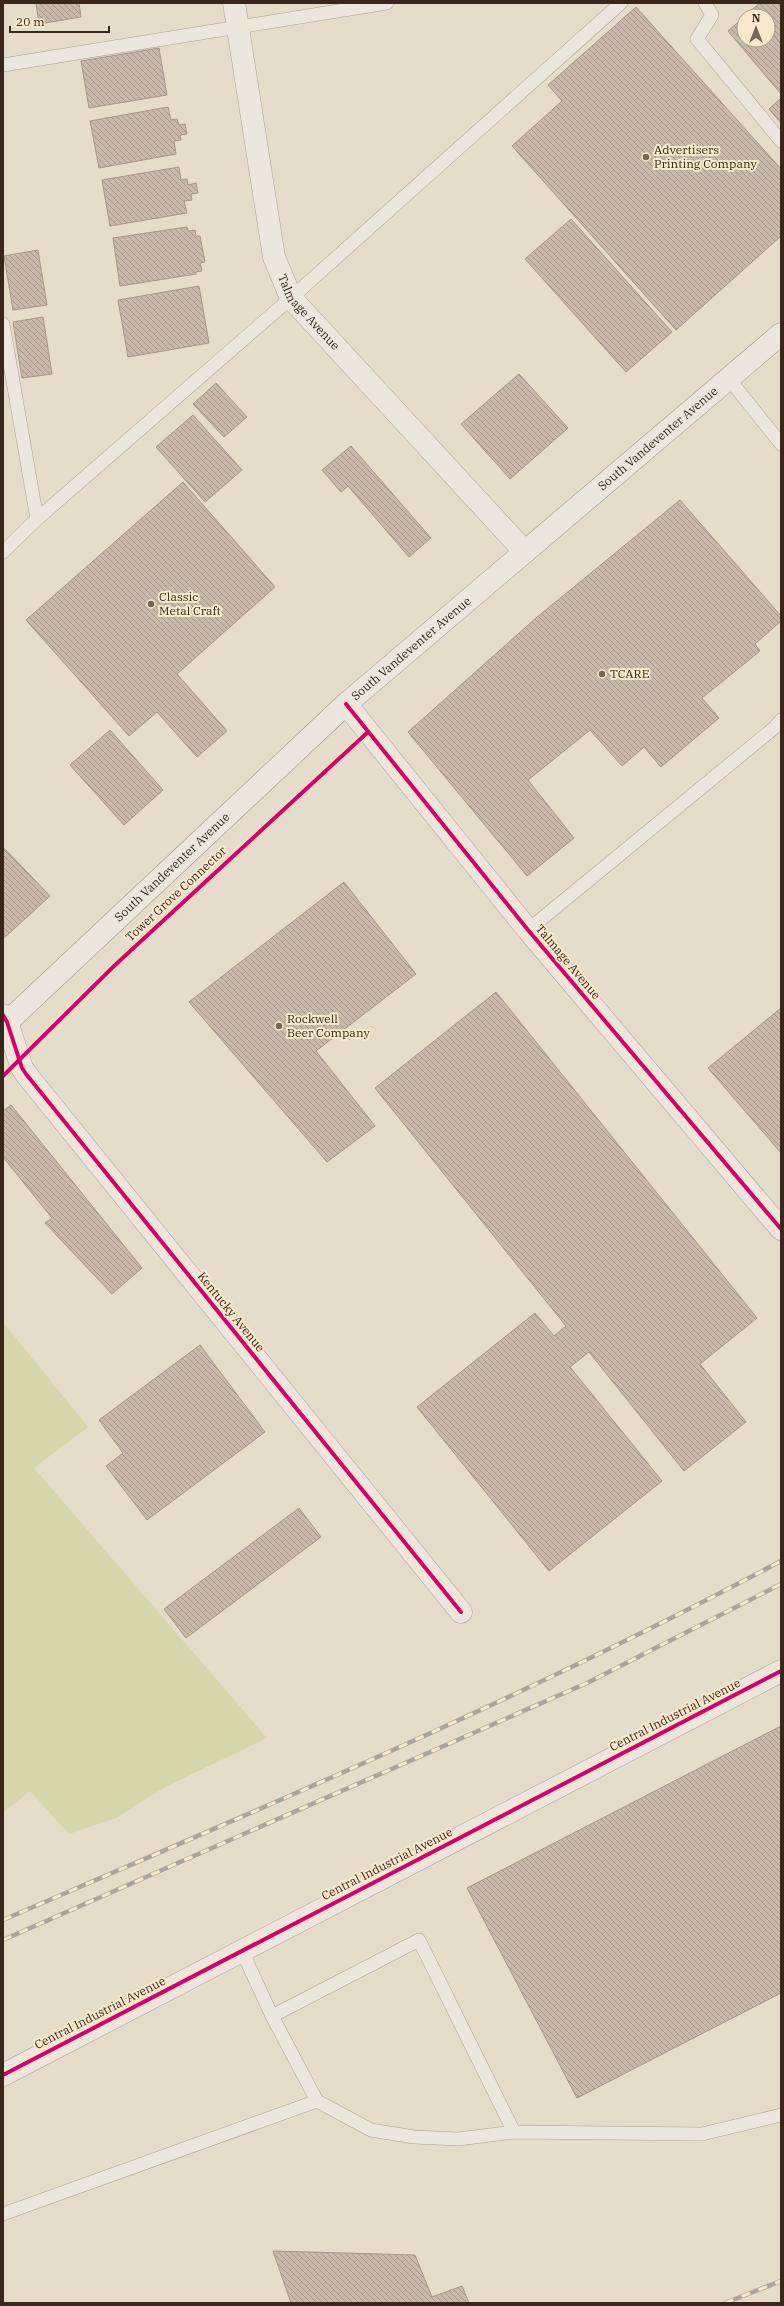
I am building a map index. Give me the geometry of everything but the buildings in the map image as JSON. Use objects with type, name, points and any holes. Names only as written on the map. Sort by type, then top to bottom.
[{"type":"street","name":"Talmage Avenue","points":[[234,3],[274,257],[291,298],[525,552]]},
{"type":"street","name":"South Vandeventer Avenue","points":[[4,1021],[346,704],[781,334]]},
{"type":"street","name":"Talmage Avenue","points":[[346,704],[528,930],[781,1229]]},
{"type":"street","name":"Kentucky Avenue","points":[[4,1021],[22,1068],[26,1074],[461,1612]]},
{"type":"street","name":"Central Industrial Avenue","points":[[3,2075],[781,1671]]},
{"type":"lane","points":[[3,65],[387,3]]},
{"type":"lane","points":[[3,552],[37,519],[291,298],[622,3]]},
{"type":"lane","points":[[705,3],[712,14],[697,39],[781,141]]},
{"type":"lane","points":[[3,324],[37,519]]},
{"type":"lane","points":[[729,379],[781,444]]},
{"type":"lane","points":[[528,930],[768,733],[781,720]]},
{"type":"lane","points":[[272,2016],[419,1940],[514,2132]]},
{"type":"lane","points":[[242,1951],[272,2016],[317,2101],[371,2130],[414,2137],[458,2139],[514,2132],[702,2134],[781,2115]]},
{"type":"lane","points":[[3,2214],[317,2101]]},
{"type":"shaded area","points":[[3,1322],[88,1427],[34,1468],[267,1738],[165,1787],[116,1818],[69,1834],[30,1791],[3,1813]]},
{"type":"railway","points":[[3,1920],[396,1749],[590,1658],[686,1611],[781,1561]]},
{"type":"railway","points":[[3,1940],[587,1683],[781,1584]]},
{"type":"railway","points":[[725,2303],[781,2281]]},
{"type":"cycle path","points":[[346,704],[528,930],[781,1229]]},
{"type":"cycle path","name":"Tower Grove Connector","points":[[3,1076],[114,966],[368,732]]},
{"type":"cycle path","points":[[3,1015],[7,1022],[22,1068],[26,1074],[461,1612]]},
{"type":"cycle path","points":[[3,2075],[781,1671]]},
{"type":"place","name":"Advertisers Printing Company","points":[[646,157]]},
{"type":"place","name":"Classic Metal Craft","points":[[151,604]]},
{"type":"place","name":"TCARE","points":[[602,674]]},
{"type":"place","name":"Rockwell Beer Company","points":[[279,1026]]}]
